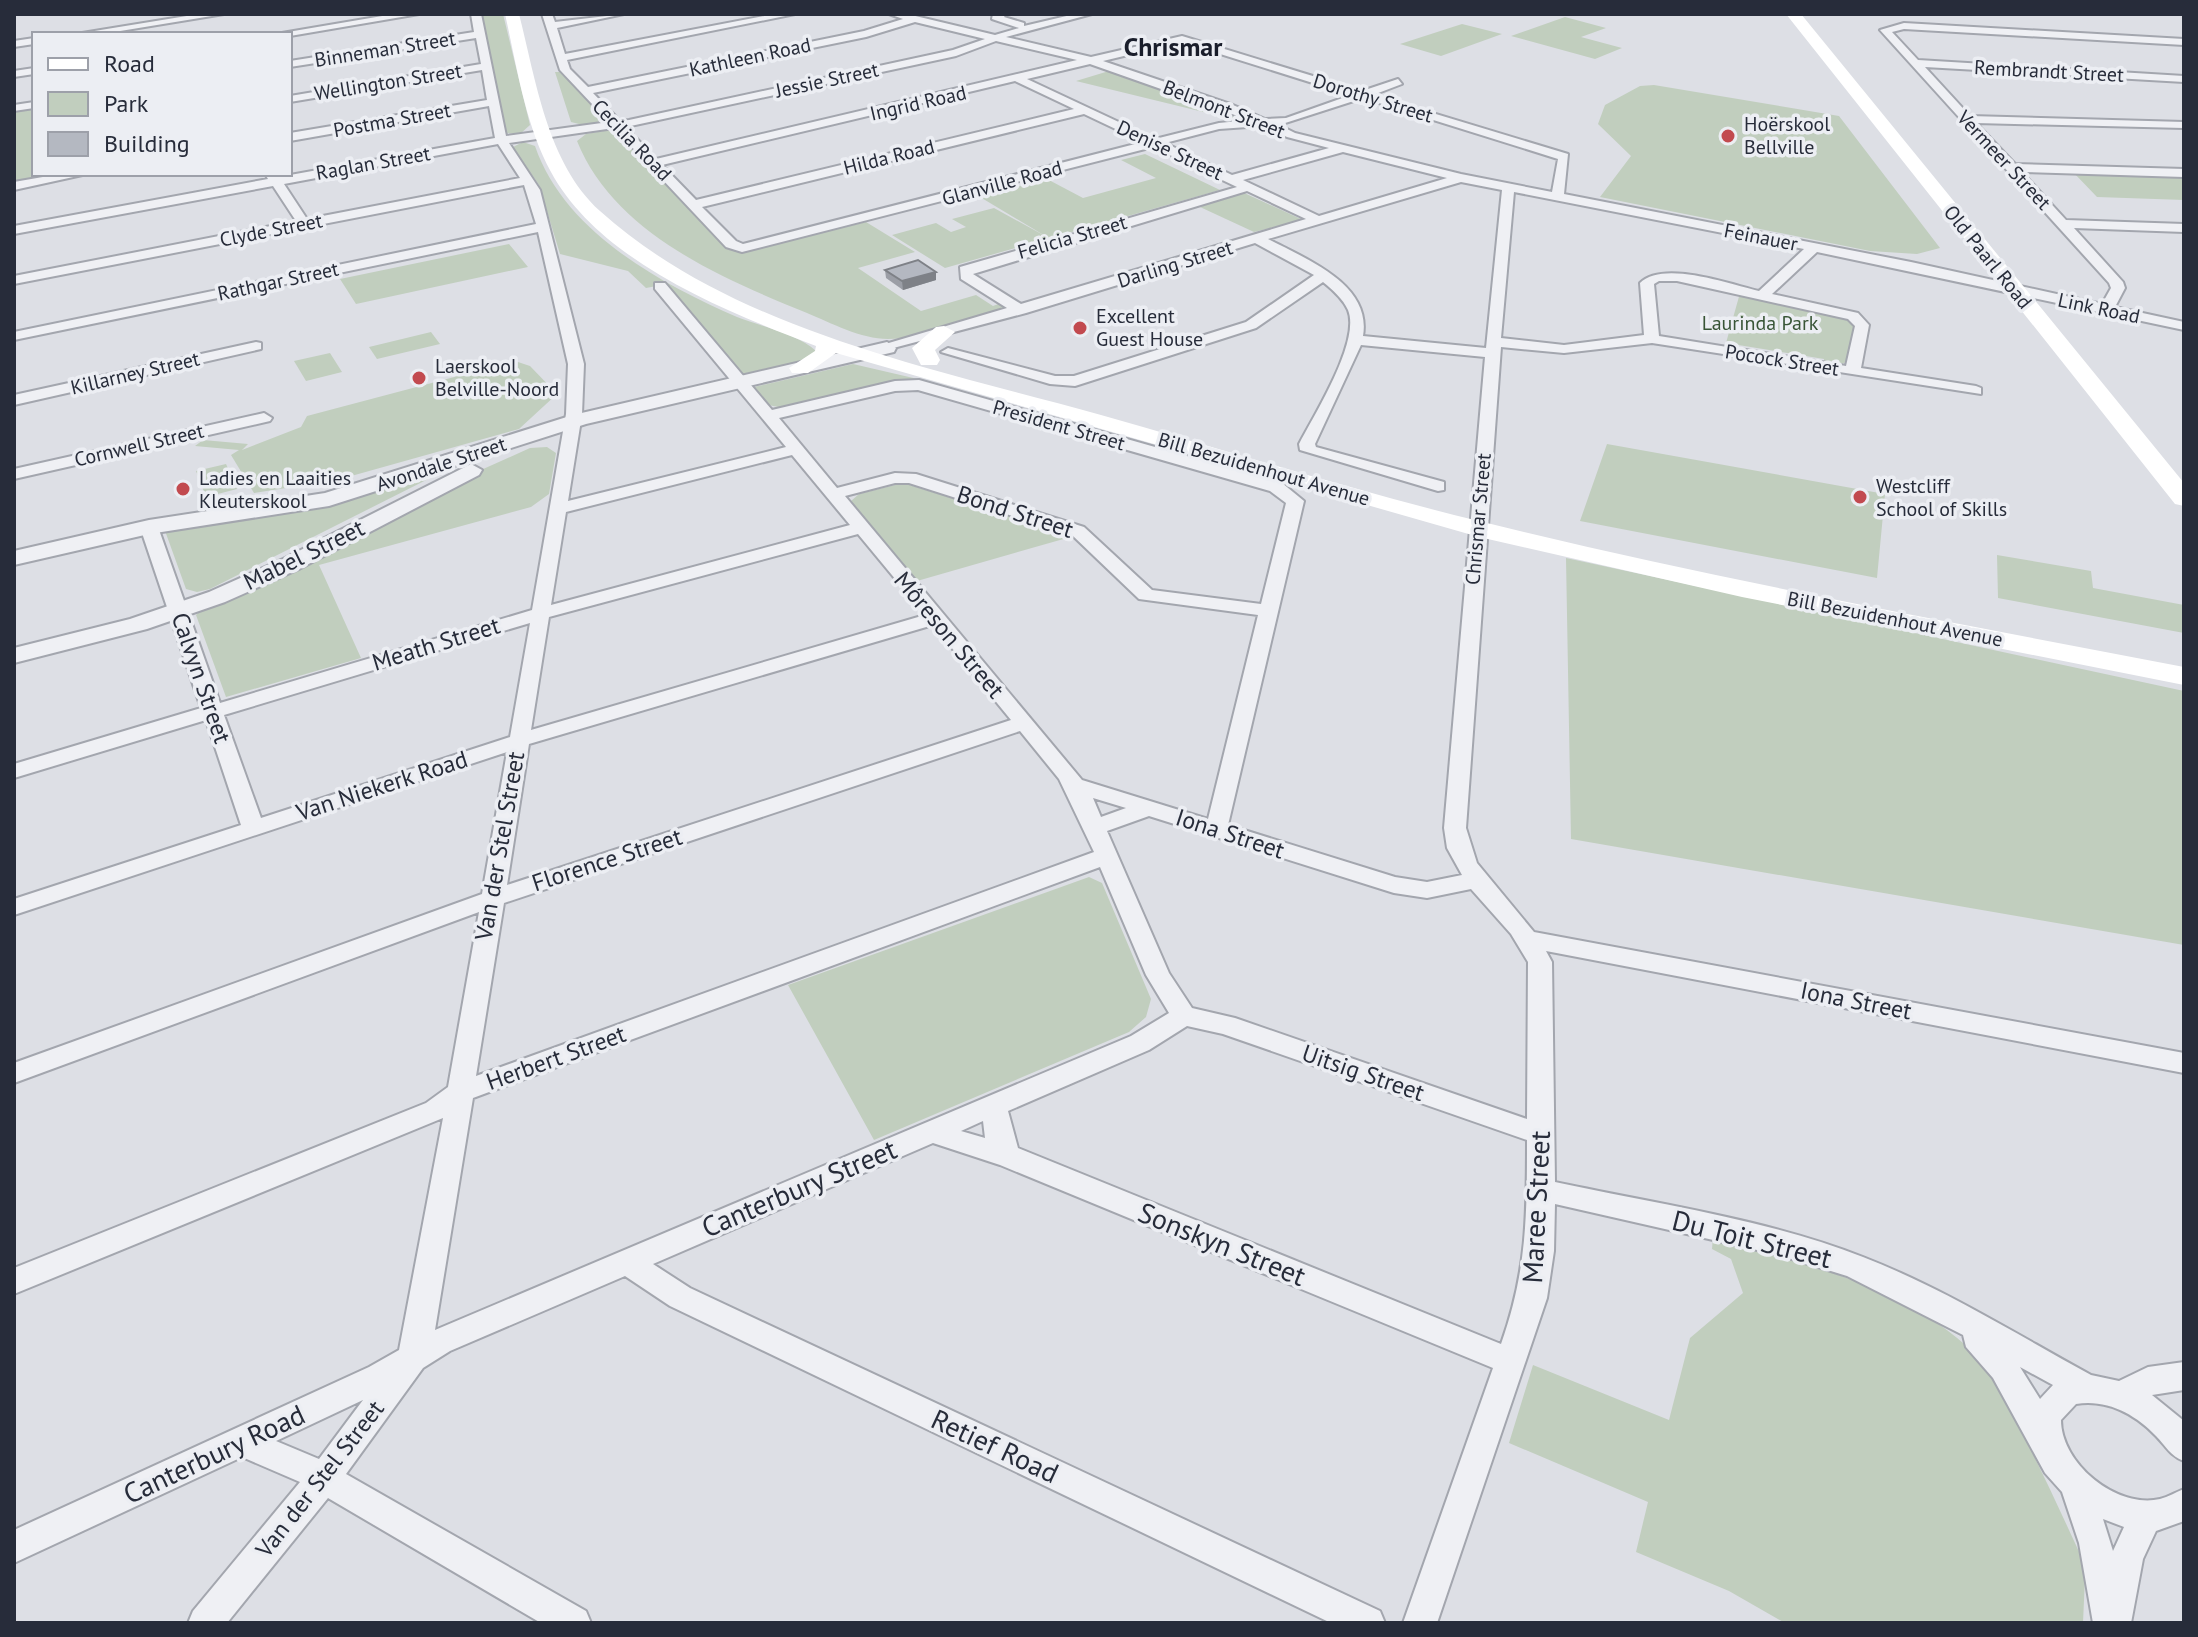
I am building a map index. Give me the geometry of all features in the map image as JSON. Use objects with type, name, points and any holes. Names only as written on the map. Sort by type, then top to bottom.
[{"type":"main road","name":"Bill Bezuidenhout Avenue","points":[[512,14],[555,127],[594,190],[654,243],[750,298],[812,323],[887,348],[940,348],[1477,521],[2184,659]]},
{"type":"main road","name":"Old Paarl Road","points":[[1793,14],[2184,499]]},
{"type":"main road","name":"Bill Bezuidenhout Avenue","points":[[555,127],[565,181],[588,211],[633,248],[731,303],[828,341],[1477,521],[1753,591],[2184,676]]},
{"type":"main road","points":[[800,368],[823,357],[828,341]]},
{"type":"street","points":[[92,32],[167,18],[219,14]]},
{"type":"street","points":[[292,32],[414,14]]},
{"type":"street","name":"Van der Stel Street","points":[[205,1623],[323,1479],[412,1358],[422,1322],[490,900],[574,422],[576,364],[529,180],[501,140],[476,14]]},
{"type":"street","points":[[549,20],[619,14]]},
{"type":"street","points":[[562,58],[790,14]]},
{"type":"street","name":"Belmont Street","points":[[894,14],[924,16],[995,38],[1093,61],[1229,107],[1291,135],[1508,189]]},
{"type":"street","points":[[1001,14],[995,17],[1020,25]]},
{"type":"street","points":[[924,16],[988,30],[1066,14]]},
{"type":"street","name":"Jessie Street","points":[[555,127],[617,125],[956,53],[995,38],[1087,14]]},
{"type":"street","name":"Kathleen Road","points":[[585,91],[866,34],[924,16]]},
{"type":"street","name":"Cecilia Road","points":[[549,20],[565,70],[731,244],[742,248]]},
{"type":"street","name":"Vermeer Street","points":[[2106,310],[2118,284],[1885,32],[1904,26],[2184,42]]},
{"type":"street","name":"Binneman Street","points":[[292,64],[480,34]]},
{"type":"street","name":"Ingrid Road","points":[[654,163],[1182,39]]},
{"type":"street","name":"Dorothy Street","points":[[1182,39],[1564,157],[1557,197]]},
{"type":"street","name":"Rembrandt Street","points":[[1914,63],[2184,79]]},
{"type":"street","name":"Wellington Street","points":[[292,99],[487,66]]},
{"type":"street","name":"Denise Street","points":[[1019,79],[1320,221]]},
{"type":"street","name":"Glanville Road","points":[[742,248],[1219,126],[1295,119],[1398,82]]},
{"type":"street","name":"Postma Street","points":[[292,137],[494,102]]},
{"type":"street","name":"Hilda Road","points":[[693,205],[1085,110]]},
{"type":"street","points":[[1966,119],[2184,125]]},
{"type":"street","name":"Raglan Street","points":[[292,175],[501,140],[555,127]]},
{"type":"street","points":[[1232,179],[1342,148]]},
{"type":"street","points":[[2011,168],[2184,173]]},
{"type":"street","points":[[14,186],[70,176]]},
{"type":"street","points":[[273,178],[304,224]]},
{"type":"street","name":"Raglan Street","points":[[14,230],[273,178]]},
{"type":"street","name":"Darling Street","points":[[887,348],[940,348],[1021,310],[1461,178]]},
{"type":"street","name":"Clyde Street","points":[[14,280],[529,180]]},
{"type":"street","name":"Felicia Street","points":[[1021,310],[969,278],[965,270],[1249,187]]},
{"type":"street","name":"Feinauer","points":[[1508,189],[2013,289]]},
{"type":"street","name":"Chrismar Street","points":[[1459,848],[1455,828],[1477,521],[1508,189]]},
{"type":"street","points":[[2063,224],[2184,228]]},
{"type":"street","name":"Rathgar Street","points":[[14,336],[542,227]]},
{"type":"street","points":[[1257,239],[1324,275],[1357,312],[1347,365],[1306,447],[1315,454],[1438,486]]},
{"type":"street","points":[[1763,295],[1813,248]]},
{"type":"street","points":[[940,348],[1055,381],[1075,381],[1251,325],[1324,275]]},
{"type":"street","points":[[1652,339],[1647,283],[1652,278],[1677,277],[1844,312],[1860,320],[1862,325],[1853,371]]},
{"type":"street","name":"Môreson Street","points":[[660,286],[1075,785],[1158,975],[1184,1016]]},
{"type":"street","name":"Link Road","points":[[2013,289],[2184,326]]},
{"type":"street","name":"Pocock Street","points":[[1354,340],[1575,349],[1652,339],[1976,391]]},
{"type":"street","name":"Killarney Street","points":[[14,400],[256,346]]},
{"type":"street","name":"Avondale Street","points":[[14,558],[149,527],[263,512],[329,499],[574,422],[887,348]]},
{"type":"street","name":"President Street","points":[[767,416],[890,387],[919,385],[1276,487],[1295,501],[1216,830]]},
{"type":"street","name":"Cornwell Street","points":[[14,474],[264,418]]},
{"type":"street","name":"Mabel Street","points":[[14,656],[178,612],[295,562],[477,467],[574,422]]},
{"type":"street","points":[[558,509],[794,450]]},
{"type":"street","name":"Bond Street","points":[[833,494],[895,478],[910,478],[1078,531],[1146,595],[1271,611]]},
{"type":"street","name":"Calvyn Street","points":[[149,527],[253,828]]},
{"type":"street","name":"Meath Street","points":[[14,771],[540,615],[861,528]]},
{"type":"street","name":"Van Niekerk Road","points":[[14,907],[518,741],[936,618]]},
{"type":"street","name":"Florence Street","points":[[14,1073],[490,900],[1023,723]]},
{"type":"street","name":"Iona Street","points":[[1075,785],[1394,885],[1427,890],[1478,880]]},
{"type":"street","points":[[1095,827],[1149,808]]},
{"type":"street","name":"Maree Street","points":[[1420,1623],[1512,1362],[1532,1298],[1540,1251],[1542,971],[1529,939],[1478,880],[1459,848]]},
{"type":"street","name":"Herbert Street","points":[[14,1281],[435,1110],[461,1092],[1107,856]]},
{"type":"street","name":"Iona Street","points":[[1529,939],[2184,1063]]},
{"type":"street","name":"Canterbury Street","points":[[412,1358],[439,1342],[1140,1043],[1184,1016]]},
{"type":"street","name":"Uitsig Street","points":[[1184,1016],[1226,1025],[1541,1134]]},
{"type":"street","points":[[981,1110],[982,1136],[1008,1156]]},
{"type":"street","name":"Sonskyn Street","points":[[931,1132],[1008,1156],[1512,1362]]},
{"type":"street","name":"Du Toit Street","points":[[1541,1190],[1749,1236],[1833,1259],[1906,1289],[2088,1389],[2121,1395]]},
{"type":"street","name":"Retief Road","points":[[627,1262],[680,1297],[1368,1623]]},
{"type":"street","name":"Du Toit Street","points":[[1953,1316],[2004,1368],[2057,1462],[2075,1484]]},
{"type":"street","name":"Canterbury Road","points":[[14,1547],[380,1377],[412,1358]]},
{"type":"street","points":[[2121,1395],[2148,1381],[2184,1376]]},
{"type":"street","points":[[2046,1439],[2046,1416],[2053,1403],[2068,1393],[2088,1389]]},
{"type":"street","points":[[2121,1395],[2155,1414],[2183,1438]]},
{"type":"street","points":[[241,1441],[323,1479],[574,1623]]},
{"type":"street","points":[[2075,1484],[2109,1507],[2173,1512]]},
{"type":"street","points":[[2075,1484],[2093,1534],[2113,1623]]},
{"type":"street","points":[[2113,1623],[2127,1557],[2173,1512]]},
{"type":"green space","points":[[481,14],[503,14],[530,125],[520,134],[506,133]]},
{"type":"green space","points":[[1565,17],[1606,28],[1581,37],[1622,48],[1595,59],[1511,36]]},
{"type":"green space","points":[[1462,24],[1502,34],[1441,56],[1400,44]]},
{"type":"green space","points":[[1109,71],[1216,106],[1243,119],[1236,120],[1076,81]]},
{"type":"green space","points":[[555,72],[561,72],[605,119],[587,126],[571,122]]},
{"type":"green space","points":[[1654,85],[1839,116],[1940,248],[1917,254],[1870,251],[1600,197],[1631,156],[1598,124],[1605,105],[1640,86]]},
{"type":"green space","points":[[32,108],[32,176],[53,176],[14,183],[14,111]]},
{"type":"green space","points":[[616,131],[731,250],[752,250],[866,222],[915,252],[858,268],[921,311],[976,295],[993,306],[1001,303],[1007,307],[1002,312],[931,333],[888,339],[846,330],[740,284],[674,248],[643,227],[616,202],[594,173],[577,141],[586,134]]},
{"type":"green space","points":[[523,142],[535,146],[549,176],[568,204],[618,251],[677,288],[737,317],[789,335],[816,351],[801,361],[742,374],[667,284],[646,288],[628,271],[560,254],[539,185],[513,147]]},
{"type":"green space","points":[[1145,154],[1220,190],[945,268],[892,235],[936,223],[951,232],[966,227],[952,219],[994,208],[1047,237],[980,197],[1047,179],[1083,198],[1156,178],[1121,160]]},
{"type":"green space","points":[[2073,172],[2184,175],[2184,200],[2097,197]]},
{"type":"green space","points":[[1242,192],[1303,220],[1254,232],[1200,207]]},
{"type":"green space","points":[[509,244],[528,267],[356,304],[340,279]]},
{"type":"green space","name":"Laurinda Park","points":[[1740,293],[1845,316],[1855,324],[1848,361],[1840,365],[1824,363],[1824,359],[1726,343]]},
{"type":"green space","points":[[431,332],[440,344],[377,359],[369,347]]},
{"type":"green space","points":[[330,353],[342,372],[306,381],[294,361]]},
{"type":"green space","points":[[515,361],[530,366],[557,394],[519,429],[337,480],[254,493],[231,455],[239,450],[195,446],[203,440],[248,444],[242,450],[301,427],[307,416]]},
{"type":"green space","points":[[853,364],[922,380],[784,408],[768,405],[754,387]]},
{"type":"green space","points":[[1607,444],[1885,494],[1877,578],[1580,521]]},
{"type":"green space","points":[[547,447],[556,453],[549,494],[531,507],[319,565],[361,658],[226,697],[196,615],[199,612],[236,597],[481,470],[530,448]]},
{"type":"green space","points":[[226,464],[237,489],[206,497],[196,471]]},
{"type":"green space","points":[[456,465],[210,589],[197,592],[186,589],[164,528]]},
{"type":"green space","points":[[903,483],[1074,536],[917,581],[851,501],[859,494]]},
{"type":"green space","points":[[1997,555],[2091,571],[2093,588],[2184,605],[2184,633],[1998,598]]},
{"type":"green space","points":[[1566,558],[2184,691],[2184,945],[1571,839]]},
{"type":"green space","points":[[1089,877],[1102,883],[1151,999],[1146,1017],[1129,1032],[874,1140],[788,985]]},
{"type":"green space","points":[[1713,1237],[1824,1270],[1899,1301],[1933,1320],[1963,1343],[1989,1370],[2005,1395],[2081,1556],[2085,1577],[2083,1623],[1785,1623],[1729,1591],[1636,1552],[1648,1502],[1509,1443],[1533,1365],[1669,1420],[1690,1338],[1743,1293],[1731,1259],[1712,1249]]},
{"type":"building","points":[[918,260],[936,272],[902,281],[885,270]]},
{"type":"place","name":"Hoërskool Bellville","points":[[1728,136]]},
{"type":"place","name":"Excellent Guest House","points":[[1080,328]]},
{"type":"place","name":"Laerskool Belville-Noord","points":[[419,378]]},
{"type":"place","name":"Ladies en Laaities Kleuterskool","points":[[183,489]]},
{"type":"place","name":"Westcliff School of Skills","points":[[1860,497]]},
{"type":"district","name":"Chrismar","points":[[1173,47]]}]
